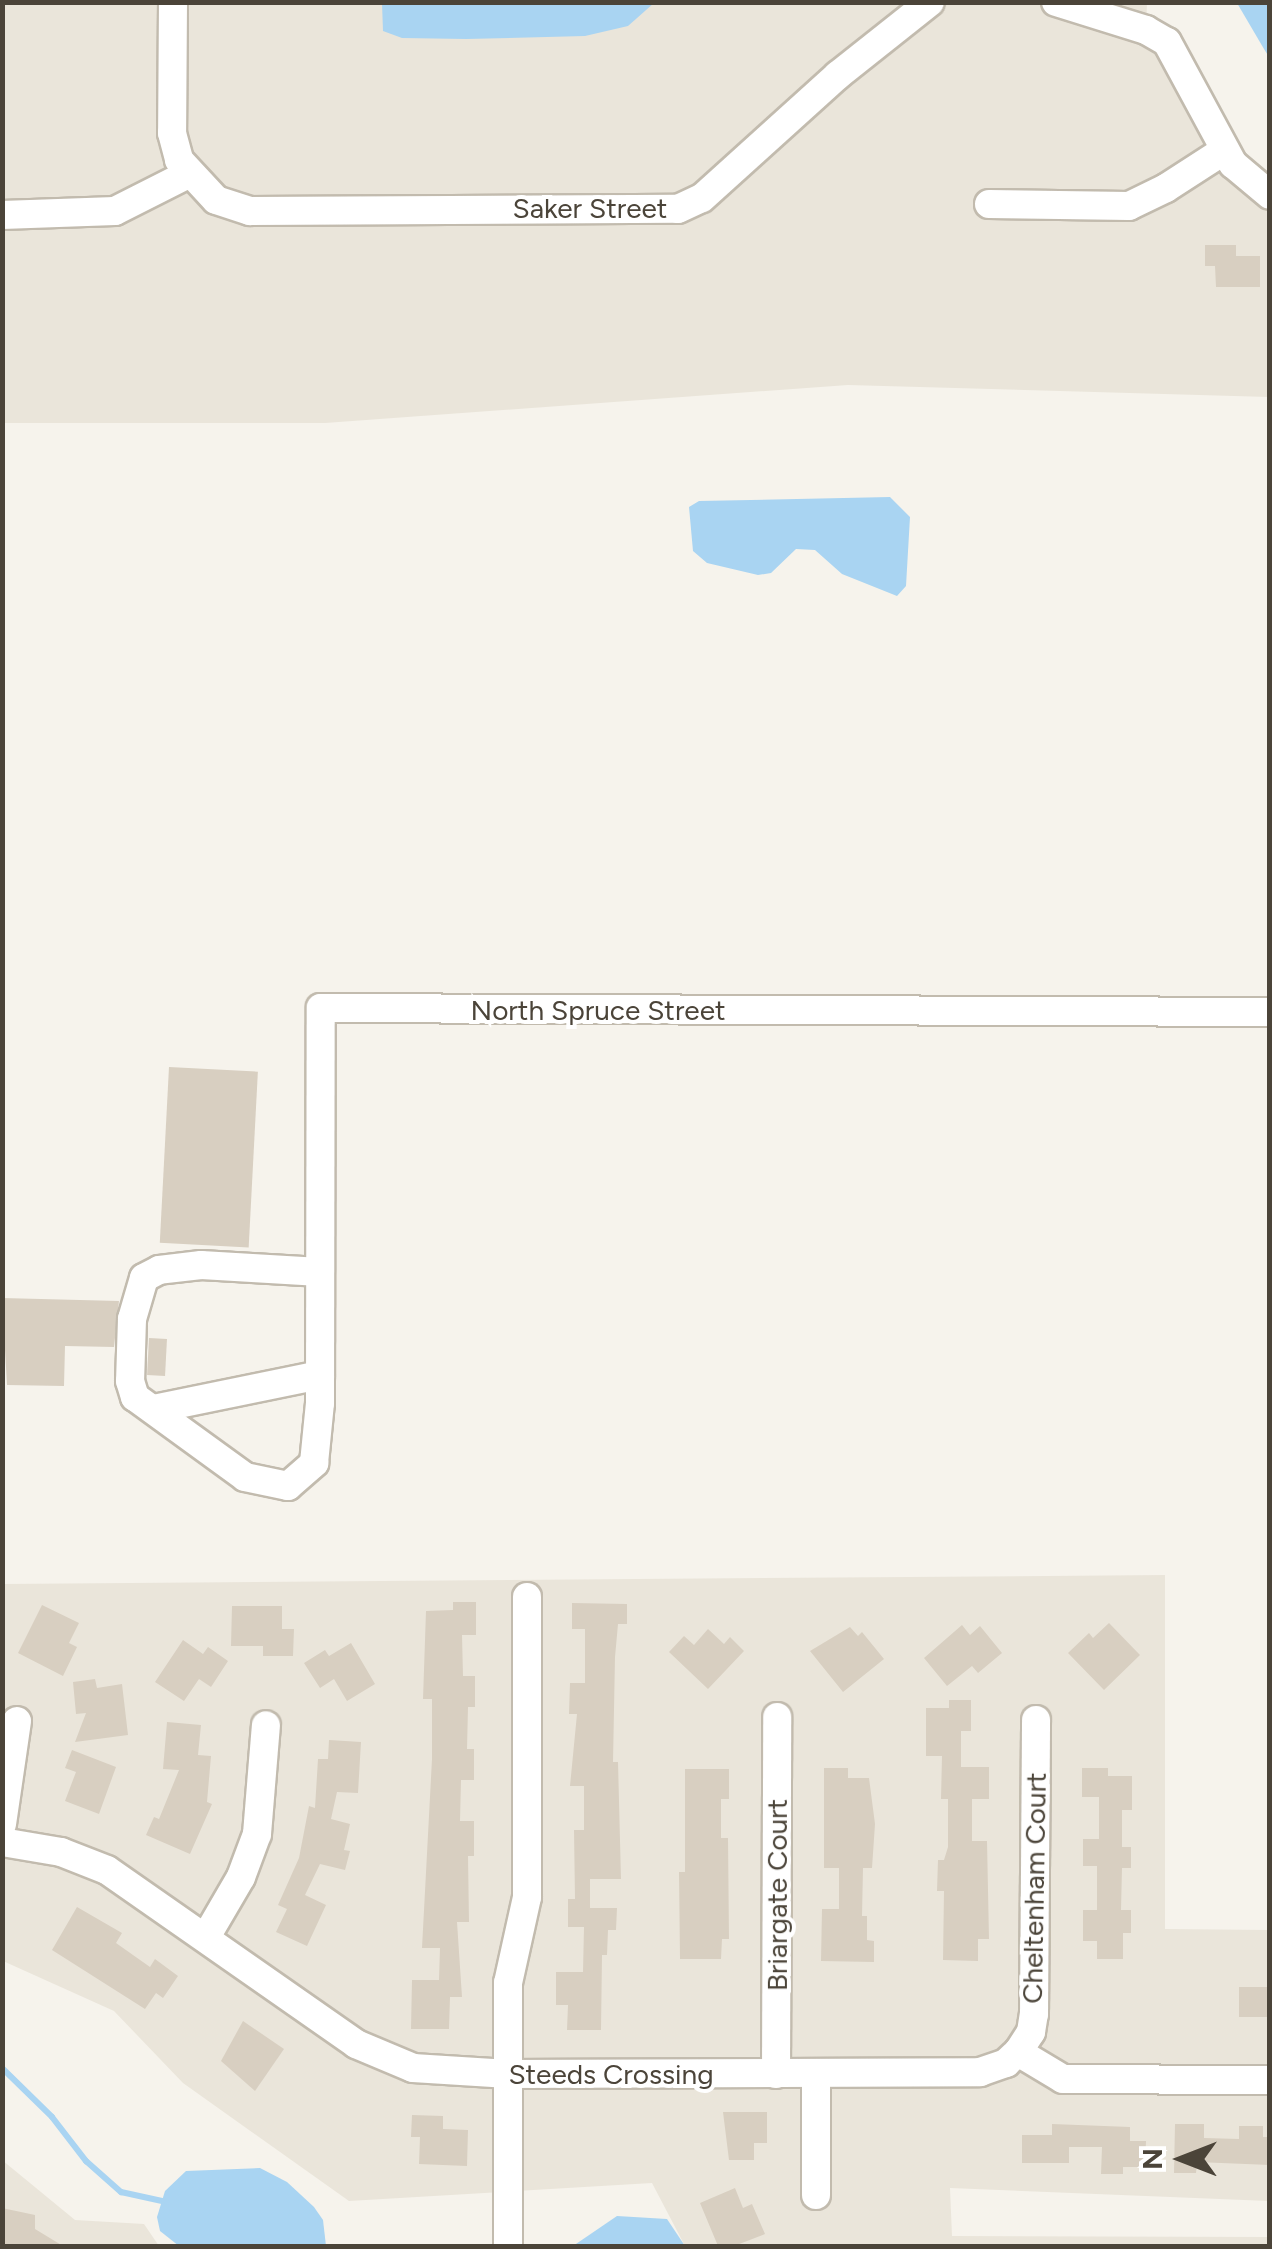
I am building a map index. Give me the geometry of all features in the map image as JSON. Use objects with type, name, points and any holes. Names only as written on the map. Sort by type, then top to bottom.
[{"type":"street","points":[[2,215],[115,210],[188,174],[172,133],[172,2]]},
{"type":"street","name":"Saker Street","points":[[188,174],[216,200],[250,210],[678,208],[702,198],[838,75],[930,2]]},
{"type":"street","points":[[1056,2],[1146,30],[1166,42],[1225,150],[1259,190],[1270,195]]},
{"type":"street","points":[[988,204],[1129,206],[1166,188],[1225,150]]},
{"type":"street","name":"North Spruce Street","points":[[154,1408],[245,1477],[288,1486],[314,1464],[320,1389],[322,1008],[1270,1012]]},
{"type":"street","points":[[320,1272],[201,1265],[159,1270],[144,1278],[132,1319],[130,1380],[135,1397],[154,1408],[320,1389]]},
{"type":"street","points":[[508,2246],[510,1962],[527,1897],[526,1597]]},
{"type":"street","name":"Briargate Court","points":[[776,2074],[777,1717]]},
{"type":"street","name":"Cheltenham Court","points":[[1018,2052],[1030,2032],[1035,1992],[1036,1720]]},
{"type":"street","points":[[2,1824],[17,1721]]},
{"type":"street","points":[[206,1937],[240,1877],[257,1834],[266,1725]]},
{"type":"street","name":"Steeds Crossing","points":[[2,1842],[61,1852],[107,1870],[375,2055],[429,2070],[509,2074],[980,2072],[1006,2063],[1018,2052]]},
{"type":"street","points":[[1018,2052],[1064,2079],[1270,2080]]},
{"type":"street","points":[[816,2074],[816,2194]]},
{"type":"shaded area","points":[[3,3],[1147,3],[1146,30],[1269,191],[1269,397],[848,385],[325,423],[3,423]]},
{"type":"shaded area","points":[[1165,1575],[1165,1929],[1269,1930],[1269,2201],[950,2188],[952,2236],[1269,2237],[1269,2246],[685,2246],[652,2183],[349,2201],[183,2083],[114,2011],[3,1961],[3,1584]]},
{"type":"shaded area","points":[[2,2160],[75,2220],[144,2224],[159,2246],[3,2246]]},
{"type":"water","points":[[382,2],[654,3],[628,26],[585,36],[466,39],[402,38],[383,31]]},
{"type":"water","points":[[1237,3],[1269,3],[1269,57],[1264,49]]},
{"type":"water","points":[[890,497],[910,517],[906,586],[897,596],[842,574],[815,550],[796,549],[771,573],[758,575],[707,563],[693,551],[689,507],[699,501]]},
{"type":"water","points":[[260,2168],[287,2182],[314,2207],[323,2220],[326,2246],[179,2246],[160,2231],[157,2217],[165,2191],[186,2171]]},
{"type":"water","points":[[617,2216],[667,2219],[685,2246],[573,2246]]},
{"type":"building","points":[[1205,245],[1236,245],[1236,256],[1260,256],[1260,287],[1216,287],[1215,266],[1205,266]]},
{"type":"building","points":[[169,1067],[258,1072],[249,1247],[160,1243]]},
{"type":"building","points":[[2,1298],[119,1301],[114,1347],[65,1346],[64,1386],[7,1385]]},
{"type":"building","points":[[149,1338],[167,1339],[165,1376],[147,1375]]},
{"type":"building","points":[[453,1602],[476,1602],[476,1635],[462,1635],[463,1676],[475,1676],[475,1707],[468,1707],[467,1749],[474,1749],[474,1780],[461,1780],[460,1821],[474,1821],[474,1856],[468,1856],[469,1922],[457,1922],[462,1997],[450,1997],[449,2029],[411,2029],[412,1980],[439,1980],[440,1948],[422,1948],[432,1759],[432,1699],[423,1699],[426,1611],[453,1610]]},
{"type":"building","points":[[572,1603],[627,1604],[627,1624],[618,1624],[615,1657],[613,1762],[618,1762],[621,1879],[590,1879],[590,1908],[617,1908],[616,1930],[608,1930],[607,1955],[602,1955],[601,2030],[567,2030],[568,2005],[556,2005],[556,1972],[583,1972],[584,1927],[568,1927],[568,1899],[575,1899],[574,1830],[584,1830],[584,1786],[570,1786],[577,1714],[569,1714],[570,1683],[585,1683],[585,1629],[572,1629]]},
{"type":"building","points":[[42,1605],[79,1623],[69,1643],[77,1647],[63,1676],[18,1653]]},
{"type":"building","points":[[232,1606],[282,1606],[282,1629],[294,1629],[293,1656],[263,1656],[263,1646],[231,1646]]},
{"type":"building","points":[[1109,1623],[1140,1655],[1104,1690],[1068,1653],[1089,1633],[1093,1638]]},
{"type":"building","points":[[962,1625],[970,1635],[980,1626],[1002,1653],[978,1673],[972,1666],[947,1686],[924,1658]]},
{"type":"building","points":[[850,1627],[858,1636],[862,1632],[884,1659],[843,1692],[810,1651]]},
{"type":"building","points":[[708,1629],[724,1644],[730,1637],[744,1651],[708,1689],[669,1652],[684,1636],[694,1645]]},
{"type":"building","points":[[183,1640],[203,1654],[208,1647],[228,1661],[211,1687],[199,1679],[184,1701],[155,1682]]},
{"type":"building","points":[[351,1643],[375,1684],[347,1701],[334,1679],[320,1688],[304,1663],[325,1650],[329,1656]]},
{"type":"building","points":[[95,1679],[97,1688],[122,1684],[128,1735],[75,1742],[86,1713],[76,1714],[73,1682]]},
{"type":"building","points":[[949,1700],[971,1700],[971,1731],[961,1731],[961,1767],[989,1767],[989,1799],[972,1799],[972,1841],[987,1841],[989,1939],[978,1939],[978,1961],[943,1960],[944,1891],[937,1891],[938,1860],[944,1860],[948,1847],[948,1799],[941,1799],[942,1756],[926,1756],[926,1708],[949,1708]]},
{"type":"building","points":[[167,1722],[201,1725],[198,1755],[211,1756],[207,1802],[212,1804],[190,1854],[146,1835],[154,1817],[159,1819],[179,1770],[163,1769]]},
{"type":"building","points":[[329,1740],[361,1742],[358,1793],[337,1792],[331,1819],[350,1824],[344,1850],[350,1851],[345,1870],[320,1864],[305,1895],[326,1905],[307,1946],[276,1932],[287,1909],[278,1905],[299,1858],[309,1806],[315,1808],[318,1759],[328,1759]]},
{"type":"building","points":[[72,1750],[116,1767],[99,1814],[65,1801],[76,1772],[65,1768]]},
{"type":"building","points":[[824,1768],[848,1768],[848,1778],[869,1778],[875,1824],[872,1868],[863,1868],[862,1916],[867,1916],[867,1940],[874,1941],[874,1962],[821,1961],[822,1909],[839,1909],[839,1868],[824,1868]]},
{"type":"building","points":[[1082,1768],[1108,1768],[1108,1776],[1132,1776],[1132,1810],[1122,1810],[1122,1847],[1131,1847],[1131,1868],[1122,1868],[1121,1910],[1131,1910],[1131,1933],[1123,1933],[1123,1959],[1097,1959],[1097,1941],[1083,1941],[1083,1910],[1097,1910],[1097,1866],[1083,1866],[1083,1839],[1099,1839],[1099,1797],[1082,1797]]},
{"type":"building","points":[[685,1769],[729,1769],[729,1799],[721,1799],[721,1838],[728,1838],[729,1939],[722,1939],[721,1959],[680,1959],[679,1872],[685,1872]]},
{"type":"building","points":[[77,1907],[122,1933],[116,1943],[150,1967],[155,1959],[178,1976],[163,1998],[156,1993],[145,2009],[52,1950]]},
{"type":"building","points":[[1239,1987],[1270,1987],[1270,2017],[1239,2017]]},
{"type":"building","points":[[243,2021],[284,2049],[255,2091],[221,2061]]},
{"type":"building","points":[[723,2112],[767,2112],[767,2143],[754,2143],[754,2160],[729,2160]]},
{"type":"building","points":[[412,2115],[443,2116],[443,2129],[468,2130],[467,2166],[419,2164],[420,2137],[411,2137]]},
{"type":"building","points":[[1052,2124],[1130,2127],[1130,2141],[1146,2141],[1145,2167],[1123,2167],[1123,2174],[1101,2174],[1102,2147],[1069,2147],[1069,2163],[1022,2163],[1022,2135],[1052,2135]]},
{"type":"building","points":[[1175,2124],[1204,2124],[1204,2138],[1239,2139],[1239,2126],[1263,2126],[1263,2137],[1270,2137],[1270,2165],[1197,2162],[1196,2173],[1174,2173]]},
{"type":"building","points":[[735,2188],[743,2208],[752,2204],[765,2234],[734,2246],[718,2246],[700,2203]]},
{"type":"building","points":[[2,2208],[35,2215],[35,2229],[63,2246],[2,2246]]},
{"type":"waterway","points":[[2,2068],[52,2117],[86,2161],[121,2192],[162,2201]]}]
